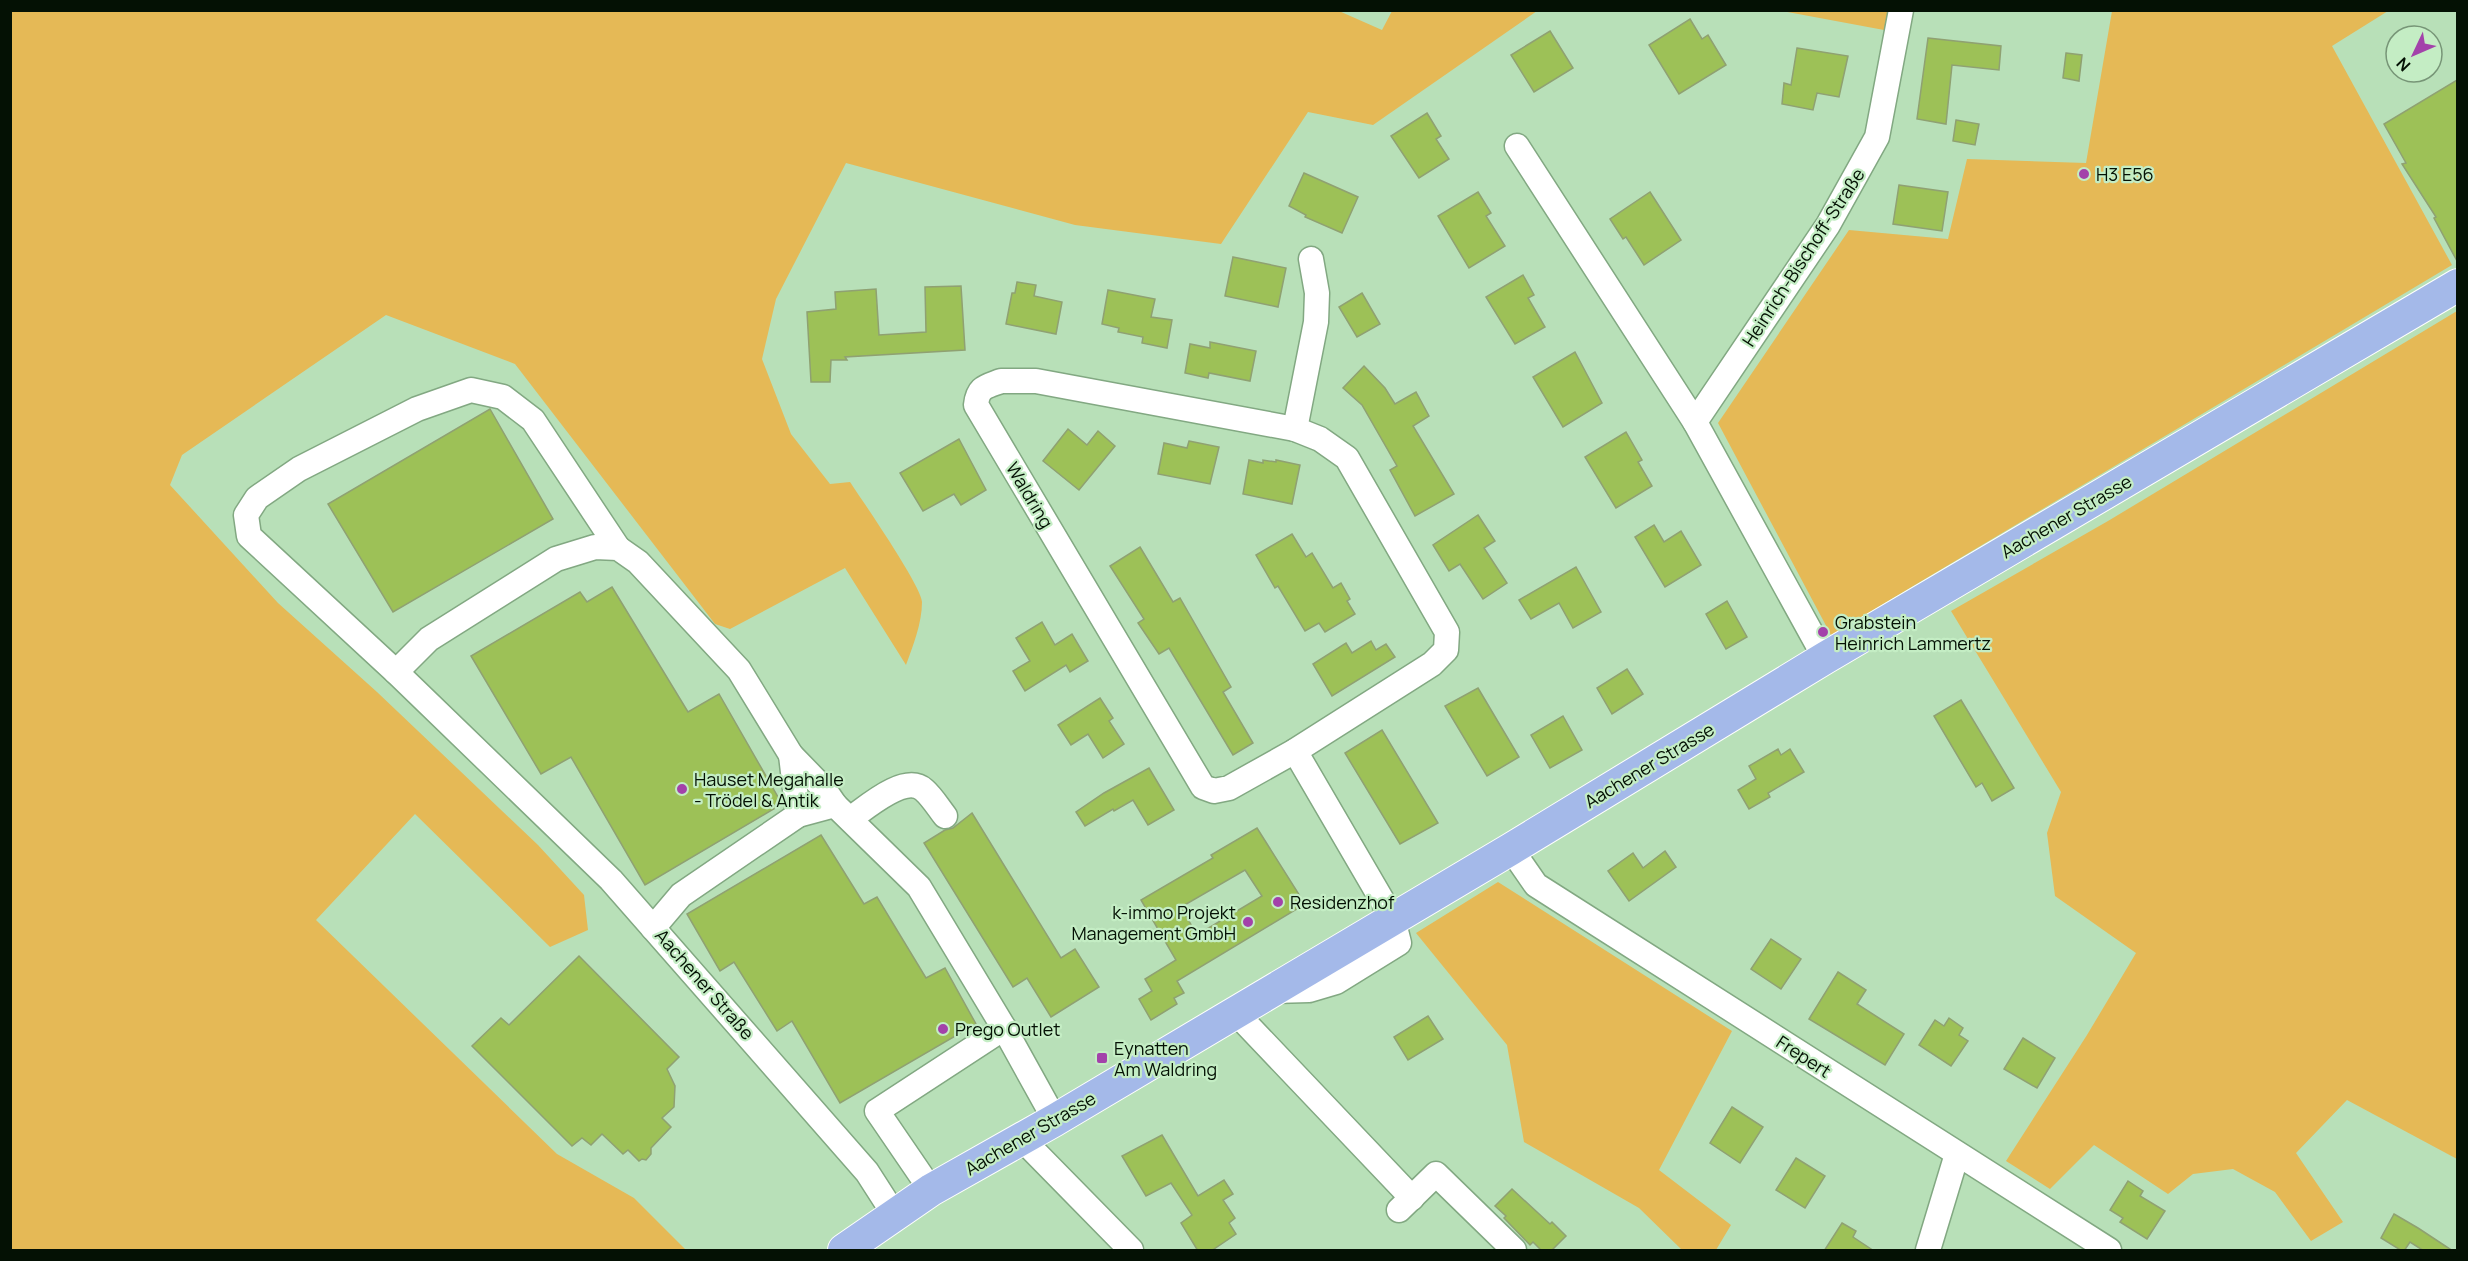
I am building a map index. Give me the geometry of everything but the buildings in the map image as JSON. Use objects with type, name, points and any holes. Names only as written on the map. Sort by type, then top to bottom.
[{"type":"main road","name":"Aachener Strasse","points":[[844,1251],[931,1190],[1055,1120],[1511,849],[1825,658],[2457,285]]},
{"type":"street","name":"Heinrich-Bischoff-Straße","points":[[1695,422],[1828,225],[1877,137],[1901,10]]},
{"type":"street","points":[[1517,146],[1695,422],[1825,658]]},
{"type":"street","points":[[1295,429],[1316,322],[1317,293],[1311,259]]},
{"type":"street","name":"Waldring","points":[[1001,381],[1036,381],[1295,429],[1320,439],[1347,458],[1447,632],[1446,650],[1432,664],[1295,751],[1230,788],[1214,791],[1203,787],[976,405],[978,394],[984,387],[1001,381]]},
{"type":"street","points":[[653,928],[611,880],[396,672],[249,536],[246,515],[257,498],[299,470],[417,409],[471,390],[503,397],[533,420],[618,548],[638,562],[739,670],[773,729],[792,755],[843,812],[919,886],[1004,1028],[1055,1120]]},
{"type":"street","points":[[396,672],[429,639],[556,559],[596,547],[618,548]]},
{"type":"street","points":[[1295,751],[1393,919]]},
{"type":"street","points":[[792,755],[798,815]]},
{"type":"street","points":[[843,812],[911,784],[922,788],[945,816]]},
{"type":"street","name":"Aachener Straße","points":[[843,812],[798,815],[681,895],[653,928],[867,1172],[894,1214]]},
{"type":"street","name":"Frepert","points":[[1511,849],[1536,885],[2109,1251]]},
{"type":"street","points":[[1235,1012],[1406,1204],[1436,1174],[1514,1251]]},
{"type":"street","points":[[931,1190],[877,1111],[1004,1028]]},
{"type":"street","name":"Aachener Straße","points":[[1022,1139],[1131,1251]]},
{"type":"street","points":[[1928,1251],[1957,1154]]},
{"type":"shaded area","points":[[11,11],[1339,11],[1382,30],[1392,11],[1537,11],[1373,125],[1308,112],[1221,244],[1075,225],[846,163],[776,299],[762,359],[791,434],[830,484],[850,482],[919,593],[922,602],[920,618],[906,665],[845,568],[730,629],[715,624],[515,364],[386,315],[182,455],[170,485],[278,603],[377,692],[538,845],[584,895],[588,930],[550,947],[415,814],[316,920],[557,1154],[634,1198],[686,1250],[11,1250]]},
{"type":"shaded area","points":[[1782,11],[1889,11],[1884,30]]},
{"type":"shaded area","points":[[2112,11],[2388,11],[2332,46],[2452,265],[1831,635],[1718,423],[1849,230],[1948,239],[1967,159],[2086,163]]},
{"type":"shaded area","points":[[2457,311],[2457,1159],[2347,1100],[2296,1153],[2343,1222],[2311,1241],[2275,1192],[2233,1169],[2193,1174],[2168,1194],[2094,1145],[2050,1189],[2006,1161],[2087,1035],[2136,953],[2055,896],[2047,833],[2061,792],[1951,611],[2108,521]]},
{"type":"shaded area","points":[[1498,882],[1732,1031],[1659,1170],[1731,1225],[1716,1250],[1682,1250],[1639,1208],[1524,1142],[1507,1045],[1416,933]]},
{"type":"place","name":"H3 E56","points":[[2084,174]]},
{"type":"place","name":"Grabstein Heinrich Lammertz","points":[[1823,632]]},
{"type":"place","name":"Hauset Megahalle - Trödel & Antik","points":[[682,789]]},
{"type":"place","name":"Residenzhof","points":[[1278,902]]},
{"type":"place","name":"k-immo Projekt Management GmbH","points":[[1248,922]]},
{"type":"place","name":"Prego Outlet","points":[[943,1029]]},
{"type":"place","name":"Eynatten Am Waldring","points":[[1102,1058]]}]
